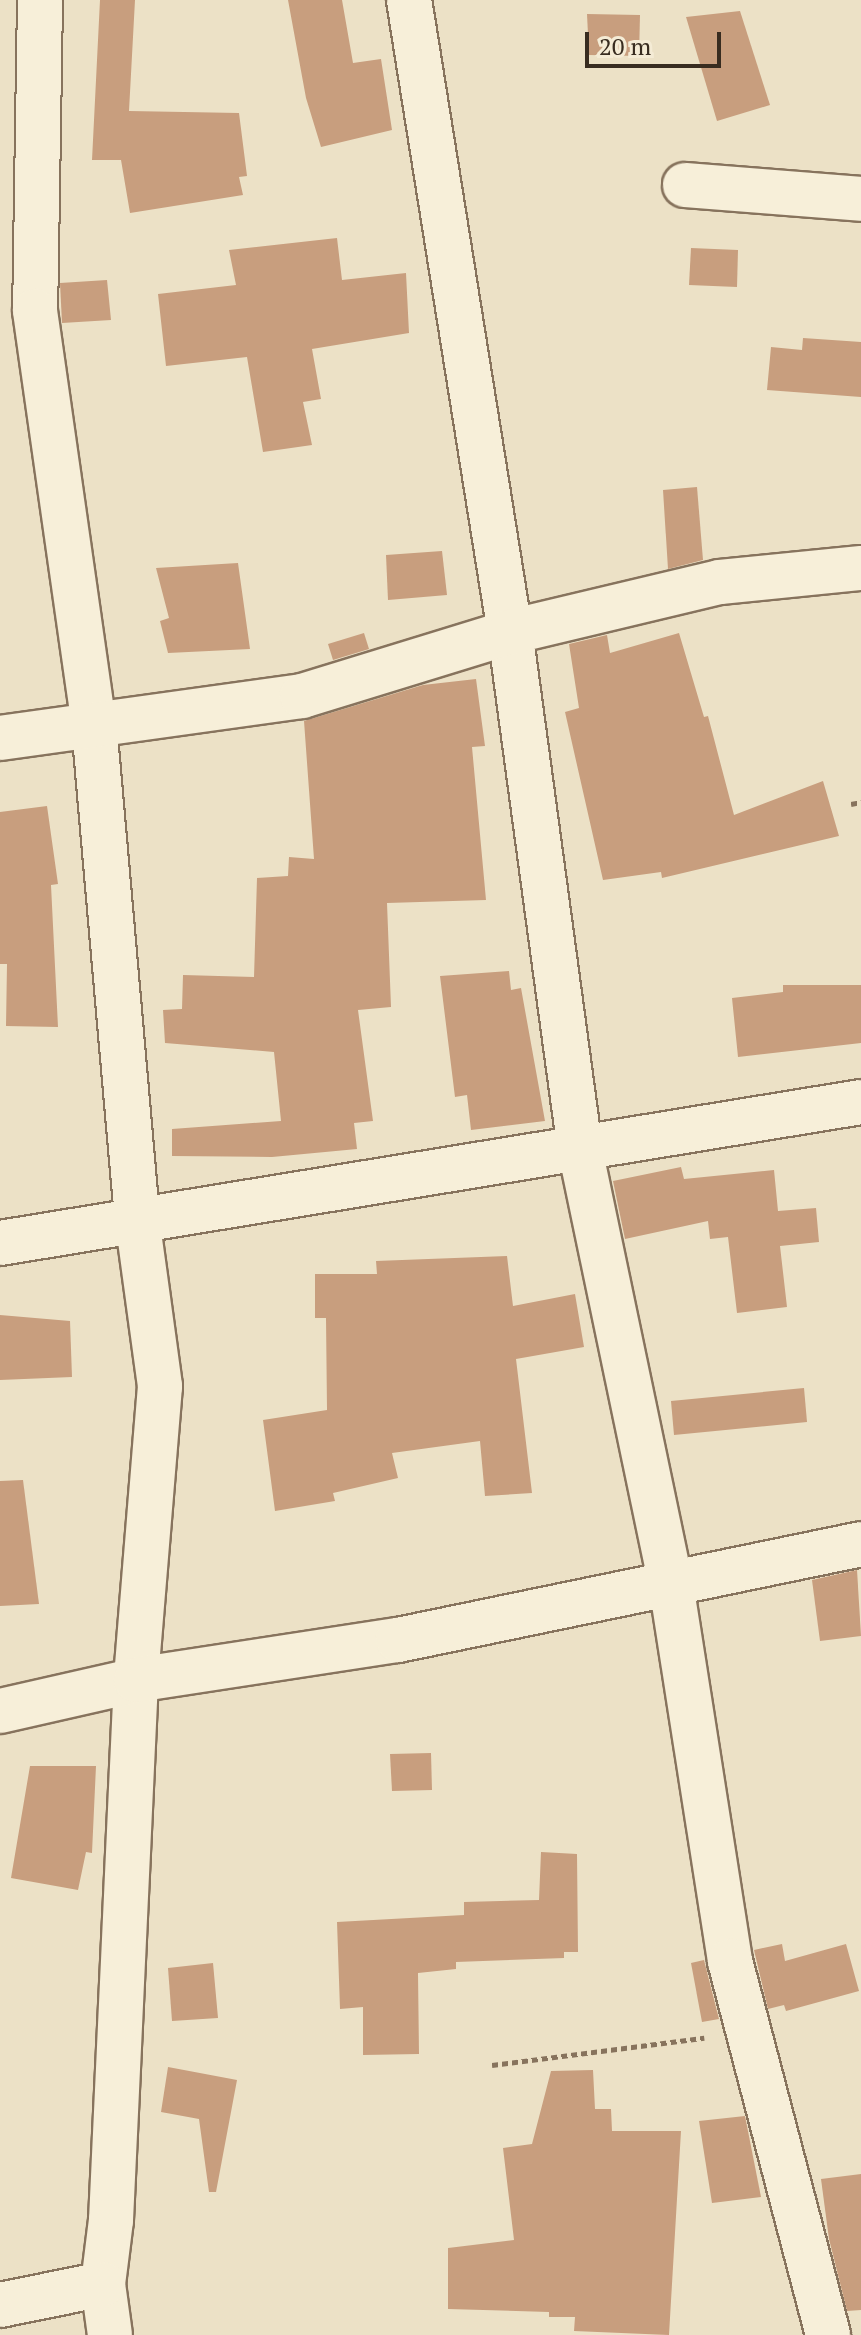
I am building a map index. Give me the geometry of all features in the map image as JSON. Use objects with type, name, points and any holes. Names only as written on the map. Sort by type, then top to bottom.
[{"type":"street","points":[[40,0],[18,316],[94,725],[137,1218],[160,1386],[136,1680],[111,2220],[103,2284],[110,2335]]},
{"type":"street","points":[[409,0],[510,632],[580,1149],[671,1584],[730,1961],[828,2335]]},
{"type":"street","points":[[685,185],[861,199]]},
{"type":"street","points":[[0,738],[302,696],[510,632],[720,582],[861,568]]},
{"type":"street","points":[[0,1243],[137,1218],[861,1102]]},
{"type":"street","points":[[0,1711],[136,1680],[398,1640],[861,1544]]},
{"type":"street","points":[[0,2305],[103,2284]]},
{"type":"path","points":[[851,804],[861,802]]},
{"type":"path","points":[[492,2065],[748,2033]]},
{"type":"building","points":[[100,0],[135,0],[129,111],[239,113],[247,176],[239,177],[243,195],[130,213],[121,160],[92,160]]},
{"type":"building","points":[[288,0],[342,0],[353,63],[381,59],[392,130],[321,147],[306,98]]},
{"type":"building","points":[[740,11],[770,105],[717,121],[686,17]]},
{"type":"building","points":[[587,14],[640,15],[639,56],[589,55]]},
{"type":"building","points":[[337,238],[342,280],[406,273],[409,333],[312,349],[321,399],[303,402],[312,445],[263,452],[247,357],[166,366],[158,294],[236,285],[229,250]]},
{"type":"building","points":[[691,248],[738,250],[737,287],[689,285]]},
{"type":"building","points":[[107,280],[111,320],[62,323],[60,283]]},
{"type":"building","points":[[803,338],[861,342],[861,397],[767,390],[771,347],[802,350]]},
{"type":"building","points":[[697,487],[703,560],[668,569],[663,490]]},
{"type":"building","points":[[442,551],[447,595],[388,600],[386,555]]},
{"type":"building","points":[[238,563],[250,649],[168,653],[160,621],[169,618],[156,568]]},
{"type":"building","points":[[364,633],[369,649],[333,660],[328,644]]},
{"type":"building","points":[[679,633],[704,717],[708,716],[734,815],[823,781],[839,836],[662,878],[661,872],[603,880],[565,712],[579,708],[569,644],[607,635],[610,653]]},
{"type":"building","points":[[476,679],[485,746],[472,747],[486,900],[387,903],[391,1007],[358,1010],[373,1121],[354,1123],[357,1149],[272,1157],[172,1156],[172,1129],[281,1121],[274,1052],[165,1043],[163,1010],[182,1009],[183,975],[254,977],[257,878],[288,876],[289,857],[314,859],[304,721],[423,685]]},
{"type":"building","points":[[47,806],[58,884],[51,885],[58,1027],[6,1026],[7,964],[0,964],[0,812]]},
{"type":"building","points":[[509,971],[511,990],[521,988],[545,1121],[471,1130],[467,1095],[455,1097],[440,976]]},
{"type":"building","points":[[783,985],[861,985],[861,1043],[738,1057],[732,998],[783,992]]},
{"type":"building","points":[[681,1167],[684,1179],[774,1170],[778,1211],[816,1208],[819,1242],[780,1246],[787,1307],[737,1313],[728,1237],[710,1239],[708,1221],[625,1239],[613,1181]]},
{"type":"building","points":[[507,1256],[513,1306],[575,1294],[584,1347],[516,1359],[532,1493],[485,1496],[480,1441],[392,1453],[398,1478],[333,1493],[335,1501],[275,1511],[263,1420],[327,1410],[326,1318],[315,1318],[315,1274],[377,1274],[376,1261]]},
{"type":"building","points":[[0,1315],[70,1321],[72,1377],[0,1380]]},
{"type":"building","points":[[804,1388],[807,1422],[674,1435],[671,1401]]},
{"type":"building","points":[[23,1480],[39,1604],[0,1606],[0,1481]]},
{"type":"building","points":[[857,1570],[861,1636],[820,1641],[812,1580]]},
{"type":"building","points":[[431,1753],[432,1790],[392,1791],[390,1754]]},
{"type":"building","points":[[30,1766],[96,1766],[92,1853],[86,1852],[78,1890],[11,1878]]},
{"type":"building","points":[[541,1852],[577,1854],[578,1952],[564,1952],[564,1958],[456,1962],[456,1969],[418,1973],[419,2054],[363,2055],[363,2007],[340,2009],[337,1922],[464,1915],[464,1902],[539,1900]]},
{"type":"building","points":[[782,1944],[785,1961],[846,1944],[859,1991],[786,2011],[784,2005],[768,2009],[754,1950]]},
{"type":"building","points":[[704,1960],[719,2019],[702,2022],[691,1963]]},
{"type":"building","points":[[213,1963],[218,2018],[172,2021],[168,1968]]},
{"type":"building","points":[[168,2067],[237,2080],[216,2192],[209,2192],[199,2119],[161,2112]]},
{"type":"building","points":[[593,2070],[595,2109],[611,2109],[612,2131],[681,2131],[669,2335],[574,2331],[575,2317],[549,2317],[549,2312],[448,2309],[448,2248],[514,2240],[503,2148],[532,2144],[551,2071]]},
{"type":"building","points":[[745,2116],[761,2197],[712,2203],[699,2121]]},
{"type":"building","points":[[861,2174],[861,2310],[847,2311],[829,2239],[821,2179]]}]
